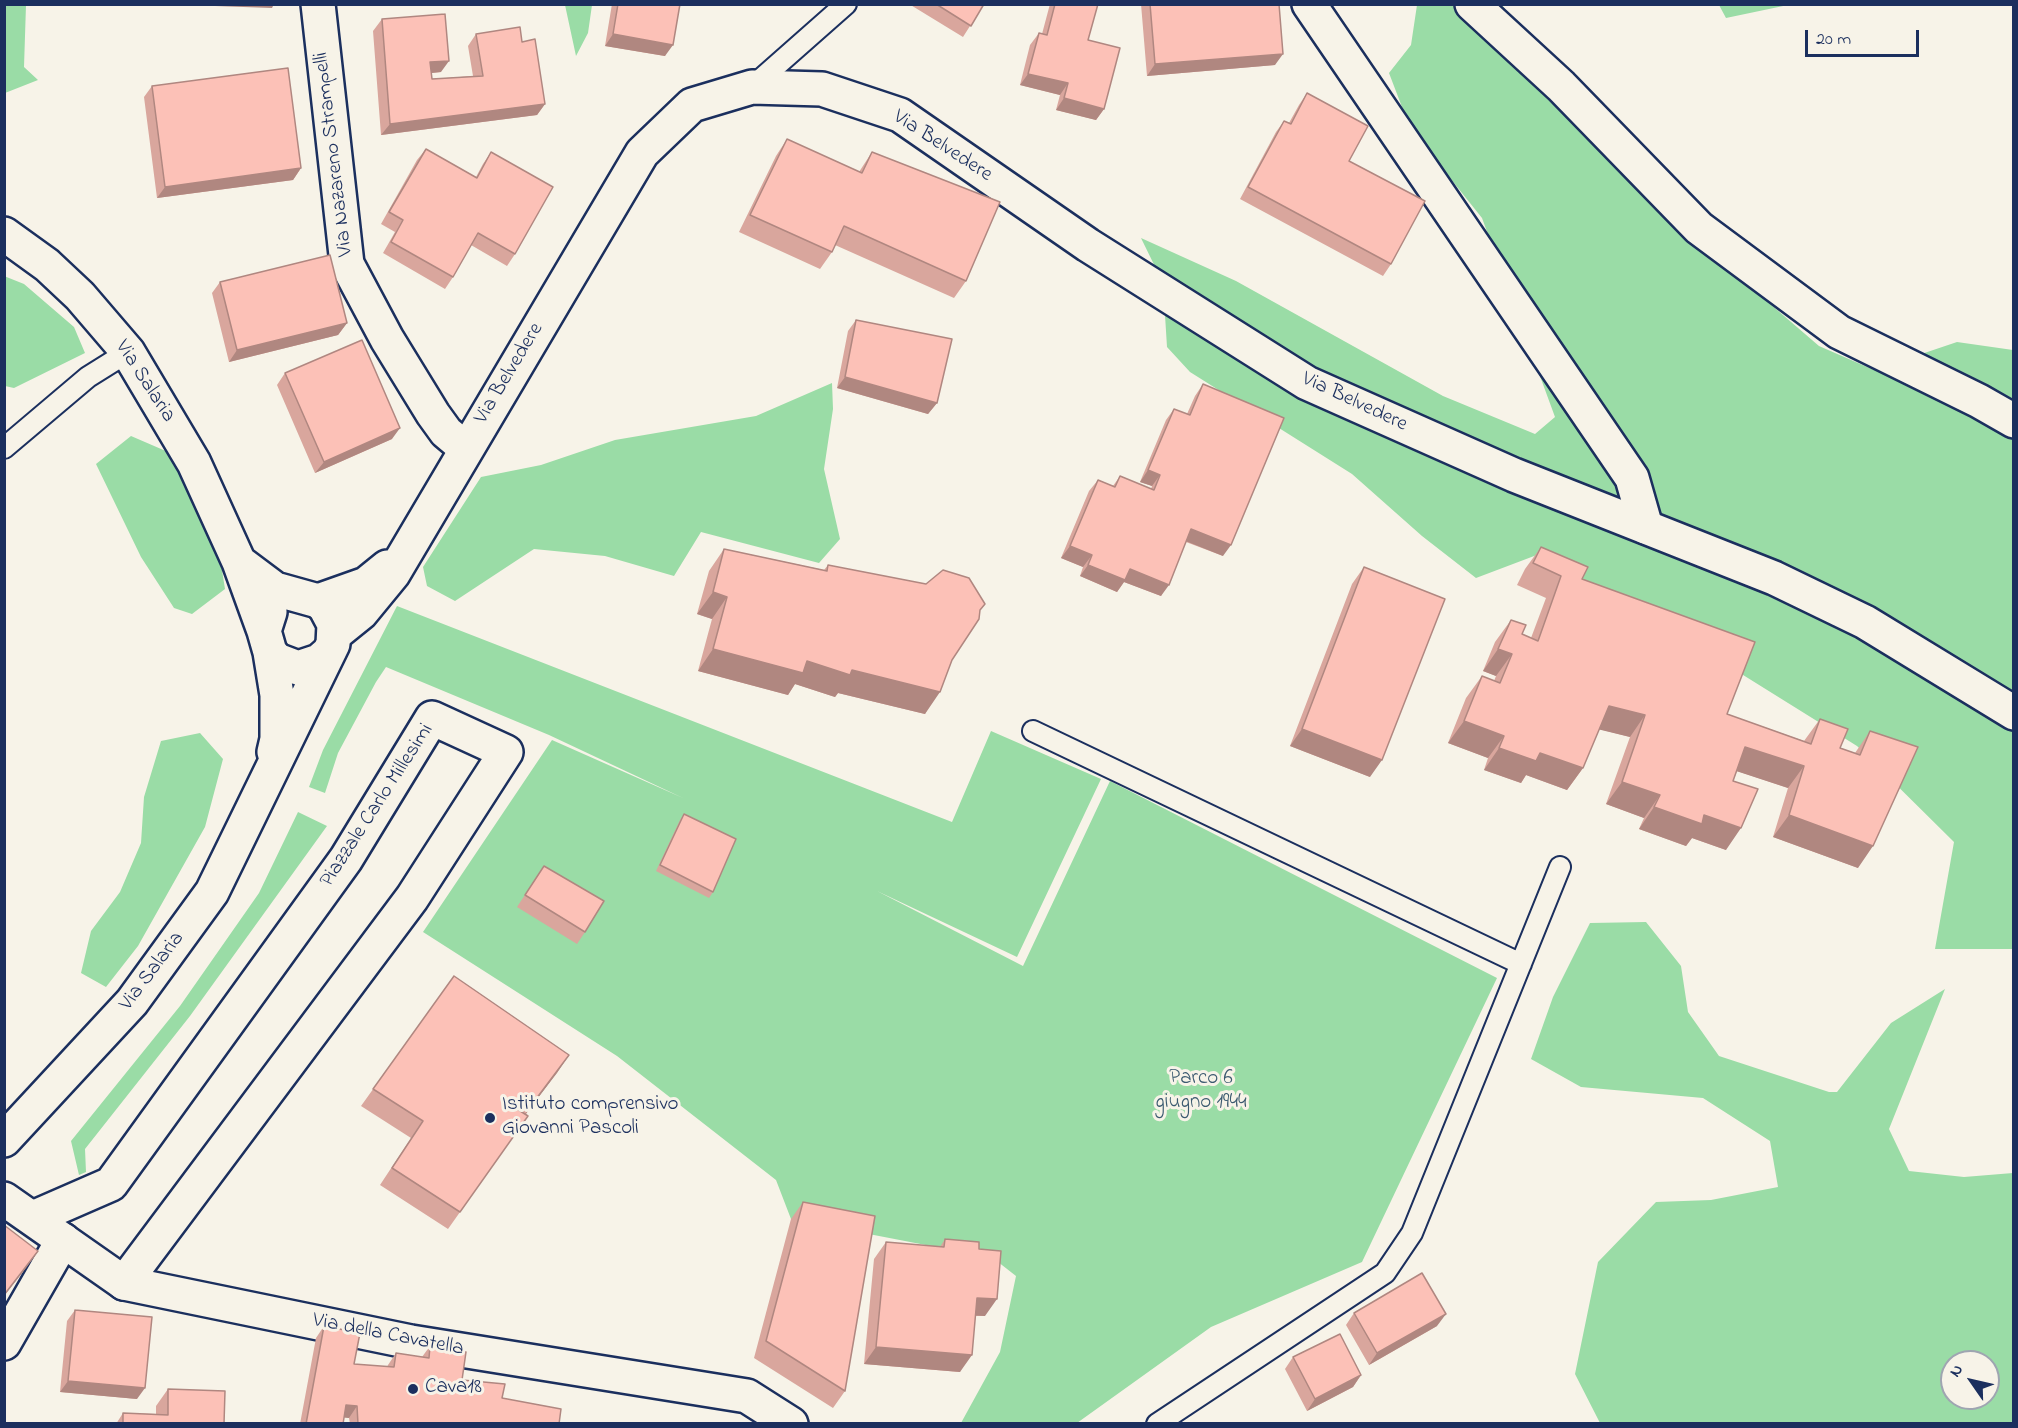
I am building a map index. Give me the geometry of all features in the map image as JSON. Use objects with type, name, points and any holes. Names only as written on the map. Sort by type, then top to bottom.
[{"type":"street","name":"Via Nazareno Strampelli","points":[[318,4],[347,264],[387,339],[433,414],[446,432],[465,448]]},
{"type":"street","points":[[1309,4],[1632,478],[1646,527]]},
{"type":"street","points":[[1472,4],[1561,86],[1699,228],[1839,332],[1979,400],[2013,421]]},
{"type":"street","name":"Via Belvedere","points":[[331,644],[361,613],[393,574],[465,448],[642,153],[692,105],[752,87],[822,90],[900,115],[1088,245],[1307,383],[1514,475],[1774,578],[1865,622],[2013,713]]},
{"type":"street","name":"Via Salaria","points":[[4,234],[46,265],[80,296],[128,352],[195,462],[239,562],[267,642],[277,695],[277,740],[268,781],[222,875],[132,1002],[4,1140]]},
{"type":"street","points":[[331,644],[319,662],[298,668],[277,660],[267,642],[270,612],[276,605],[366,584],[403,555]]},
{"type":"street","points":[[239,562],[275,589],[306,599],[331,615],[331,644],[268,781]]},
{"type":"street","name":"Piazzale Carlo Millesimi","points":[[33,1218],[111,1184],[346,859],[432,718],[506,752],[412,898],[124,1283]]},
{"type":"street","name":"Via della Cavatella","points":[[4,1199],[124,1283],[411,1342],[747,1396],[791,1424]]},
{"type":"street","points":[[4,1343],[63,1240]]},
{"type":"lane","points":[[752,87],[846,4]]},
{"type":"lane","points":[[4,448],[88,377],[128,352]]},
{"type":"lane","points":[[1033,731],[1521,964]]},
{"type":"lane","points":[[1157,1424],[1385,1273],[1412,1233],[1560,867]]},
{"type":"green space","points":[[5,4],[26,5],[24,67],[38,80],[5,93]]},
{"type":"green space","points":[[565,5],[592,5],[588,33],[576,56]]},
{"type":"green space","points":[[1417,5],[1502,5],[1580,106],[1748,285],[1819,346],[1874,370],[1957,342],[2013,350],[2013,949],[1935,949],[1954,842],[1857,746],[1719,660],[1566,586],[1550,550],[1476,578],[1422,536],[1352,474],[1190,372],[1167,347],[1163,283],[1141,238],[1236,281],[1443,396],[1535,434],[1555,417],[1482,218],[1410,128],[1389,73],[1411,45]]},
{"type":"green space","points":[[1719,5],[1788,5],[1726,18]]},
{"type":"green space","points":[[4,276],[24,284],[74,327],[85,353],[14,388],[5,386]]},
{"type":"green space","points":[[832,383],[833,409],[824,469],[840,539],[819,563],[701,532],[674,576],[605,556],[534,549],[455,601],[427,586],[423,567],[481,477],[541,465],[615,440],[756,416]]},
{"type":"green space","points":[[131,436],[175,455],[221,564],[225,589],[192,614],[174,608],[141,557],[96,464]]},
{"type":"green space","name":"Parco 6 giugno 1944","points":[[397,606],[952,822],[991,731],[1101,779],[1017,957],[877,891],[1023,966],[1110,781],[1497,978],[1362,1262],[1211,1327],[1077,1423],[961,1423],[1000,1352],[1016,1276],[993,1258],[791,1219],[776,1180],[617,1056],[423,932],[552,740],[683,798],[549,735],[386,667],[338,753],[325,793],[309,787],[323,750]]},
{"type":"green space","points":[[200,733],[223,759],[205,827],[138,946],[106,987],[81,973],[91,931],[120,892],[141,843],[144,797],[161,741]]},
{"type":"green space","points":[[298,812],[327,826],[190,1016],[85,1149],[86,1172],[79,1175],[71,1141],[180,1006],[259,893]]},
{"type":"green space","points":[[1646,922],[1681,966],[1688,1012],[1719,1056],[1829,1092],[1837,1092],[1891,1023],[1945,989],[1889,1129],[1909,1171],[1964,1177],[2013,1173],[2013,1423],[1600,1423],[1575,1374],[1598,1262],[1656,1202],[1711,1200],[1778,1187],[1770,1141],[1703,1098],[1581,1087],[1531,1059],[1553,997],[1590,923]]},
{"type":"building","points":[[618,4],[680,4],[673,45],[613,34]]},
{"type":"building","points":[[936,4],[984,4],[971,26]]},
{"type":"building","points":[[1055,4],[1098,4],[1088,40],[1120,48],[1104,109],[1064,98],[1068,83],[1028,74],[1039,33],[1047,35]]},
{"type":"building","points":[[1150,4],[1279,4],[1283,54],[1155,64]]},
{"type":"building","points":[[445,14],[449,61],[430,62],[432,79],[483,76],[476,34],[520,27],[522,42],[535,39],[545,104],[390,124],[382,19]]},
{"type":"building","points":[[288,68],[301,168],[165,187],[152,86]]},
{"type":"building","points":[[1307,93],[1368,126],[1349,161],[1425,201],[1391,264],[1248,187],[1284,121],[1291,124]]},
{"type":"building","points":[[787,139],[862,173],[872,152],[1000,202],[966,281],[844,226],[832,252],[750,215]]},
{"type":"building","points":[[426,149],[477,178],[491,152],[553,187],[515,254],[478,233],[453,277],[391,242],[403,220],[389,212]]},
{"type":"building","points":[[330,255],[347,323],[237,350],[220,282]]},
{"type":"building","points":[[856,320],[952,339],[937,403],[845,377]]},
{"type":"building","points":[[362,340],[400,428],[324,462],[285,373]]},
{"type":"building","points":[[1203,384],[1284,418],[1231,545],[1191,529],[1169,585],[1130,569],[1125,580],[1088,565],[1092,555],[1070,546],[1098,480],[1115,487],[1120,476],[1154,490],[1160,475],[1148,470],[1174,409],[1190,415]]},
{"type":"building","points":[[1541,547],[1588,567],[1582,579],[1755,642],[1727,714],[1811,744],[1820,719],[1848,729],[1840,748],[1860,755],[1870,731],[1918,747],[1873,846],[1789,815],[1804,766],[1745,747],[1733,781],[1758,789],[1741,828],[1704,815],[1702,824],[1654,807],[1660,795],[1622,782],[1645,715],[1609,706],[1583,768],[1540,753],[1536,761],[1499,748],[1504,736],[1464,721],[1482,676],[1500,683],[1512,654],[1498,649],[1511,620],[1526,625],[1522,634],[1538,641],[1561,576],[1533,563]]},
{"type":"building","points":[[724,549],[827,571],[828,565],[926,584],[943,570],[969,578],[985,604],[980,610],[979,619],[952,660],[940,692],[852,670],[850,675],[807,661],[803,673],[713,649],[727,597],[713,592]]},
{"type":"building","points":[[1364,567],[1445,599],[1382,760],[1302,729]]},
{"type":"building","points":[[684,814],[736,839],[713,892],[660,865]]},
{"type":"building","points":[[544,866],[604,901],[585,932],[525,895]]},
{"type":"building","points":[[454,976],[569,1055],[530,1107],[522,1102],[517,1109],[528,1116],[460,1212],[392,1168],[423,1121],[373,1089]]},
{"type":"building","points":[[803,1202],[875,1216],[845,1391],[766,1341]]},
{"type":"building","points":[[4,1225],[38,1251],[4,1295]]},
{"type":"building","points":[[945,1239],[979,1242],[979,1249],[1001,1251],[997,1299],[977,1298],[972,1355],[876,1347],[886,1242],[944,1247]]},
{"type":"building","points":[[1422,1273],[1446,1314],[1377,1353],[1354,1313]]},
{"type":"building","points":[[75,1310],[152,1317],[145,1388],[68,1381]]},
{"type":"building","points":[[324,1326],[360,1333],[354,1364],[394,1367],[396,1353],[429,1358],[430,1346],[466,1352],[462,1380],[505,1384],[502,1398],[561,1409],[559,1424],[358,1424],[357,1406],[346,1405],[343,1424],[306,1424]]},
{"type":"building","points":[[1340,1334],[1361,1375],[1315,1399],[1293,1357]]},
{"type":"building","points":[[168,1389],[225,1391],[224,1424],[123,1424],[123,1413],[168,1415]]},
{"type":"place","name":"Istituto comprensivo Giovanni Pascoli","points":[[490,1118]]},
{"type":"place","name":"Cava18","points":[[413,1389]]}]
